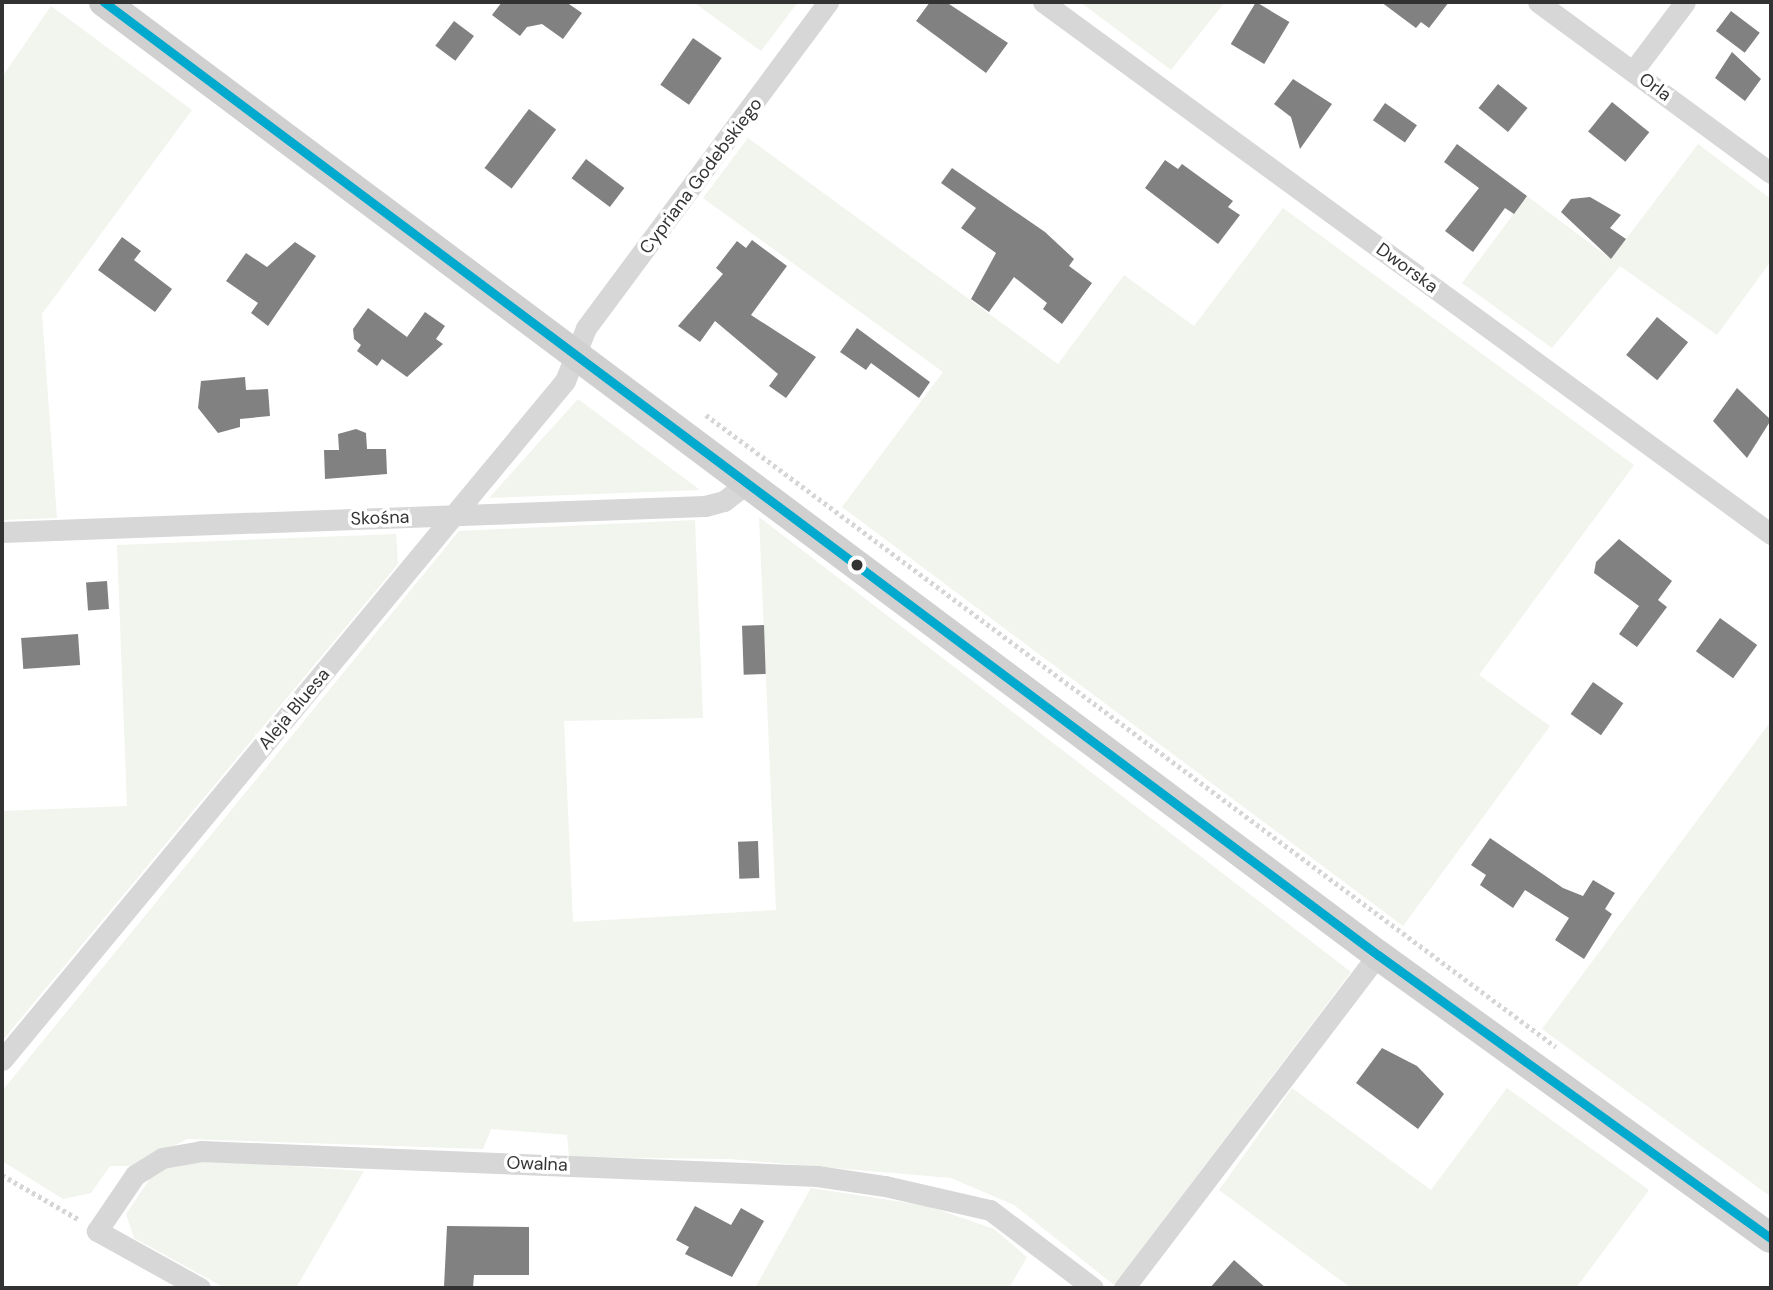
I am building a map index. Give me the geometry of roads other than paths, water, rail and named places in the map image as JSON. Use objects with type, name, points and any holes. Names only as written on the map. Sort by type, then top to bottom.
[{"type":"main road","points":[[104,2],[750,481],[1378,955],[1771,1238]]},
{"type":"street","name":"Cypriana Godebskiego","points":[[575,351],[586,328],[828,2]]},
{"type":"street","name":"Dworska","points":[[1043,2],[1771,534]]},
{"type":"street","name":"Orla","points":[[1538,2],[1771,173]]},
{"type":"street","points":[[1633,71],[1685,2]]},
{"type":"street","name":"Aleja Bluesa","points":[[2,1060],[565,381],[575,351]]},
{"type":"street","name":"Skośna","points":[[2,532],[705,506],[724,502],[750,481]]},
{"type":"street","points":[[1124,1288],[1378,955]]},
{"type":"street","name":"Owalna","points":[[200,1288],[97,1231],[135,1175],[162,1158],[201,1152],[817,1176],[990,1210],[1093,1288]]}]
